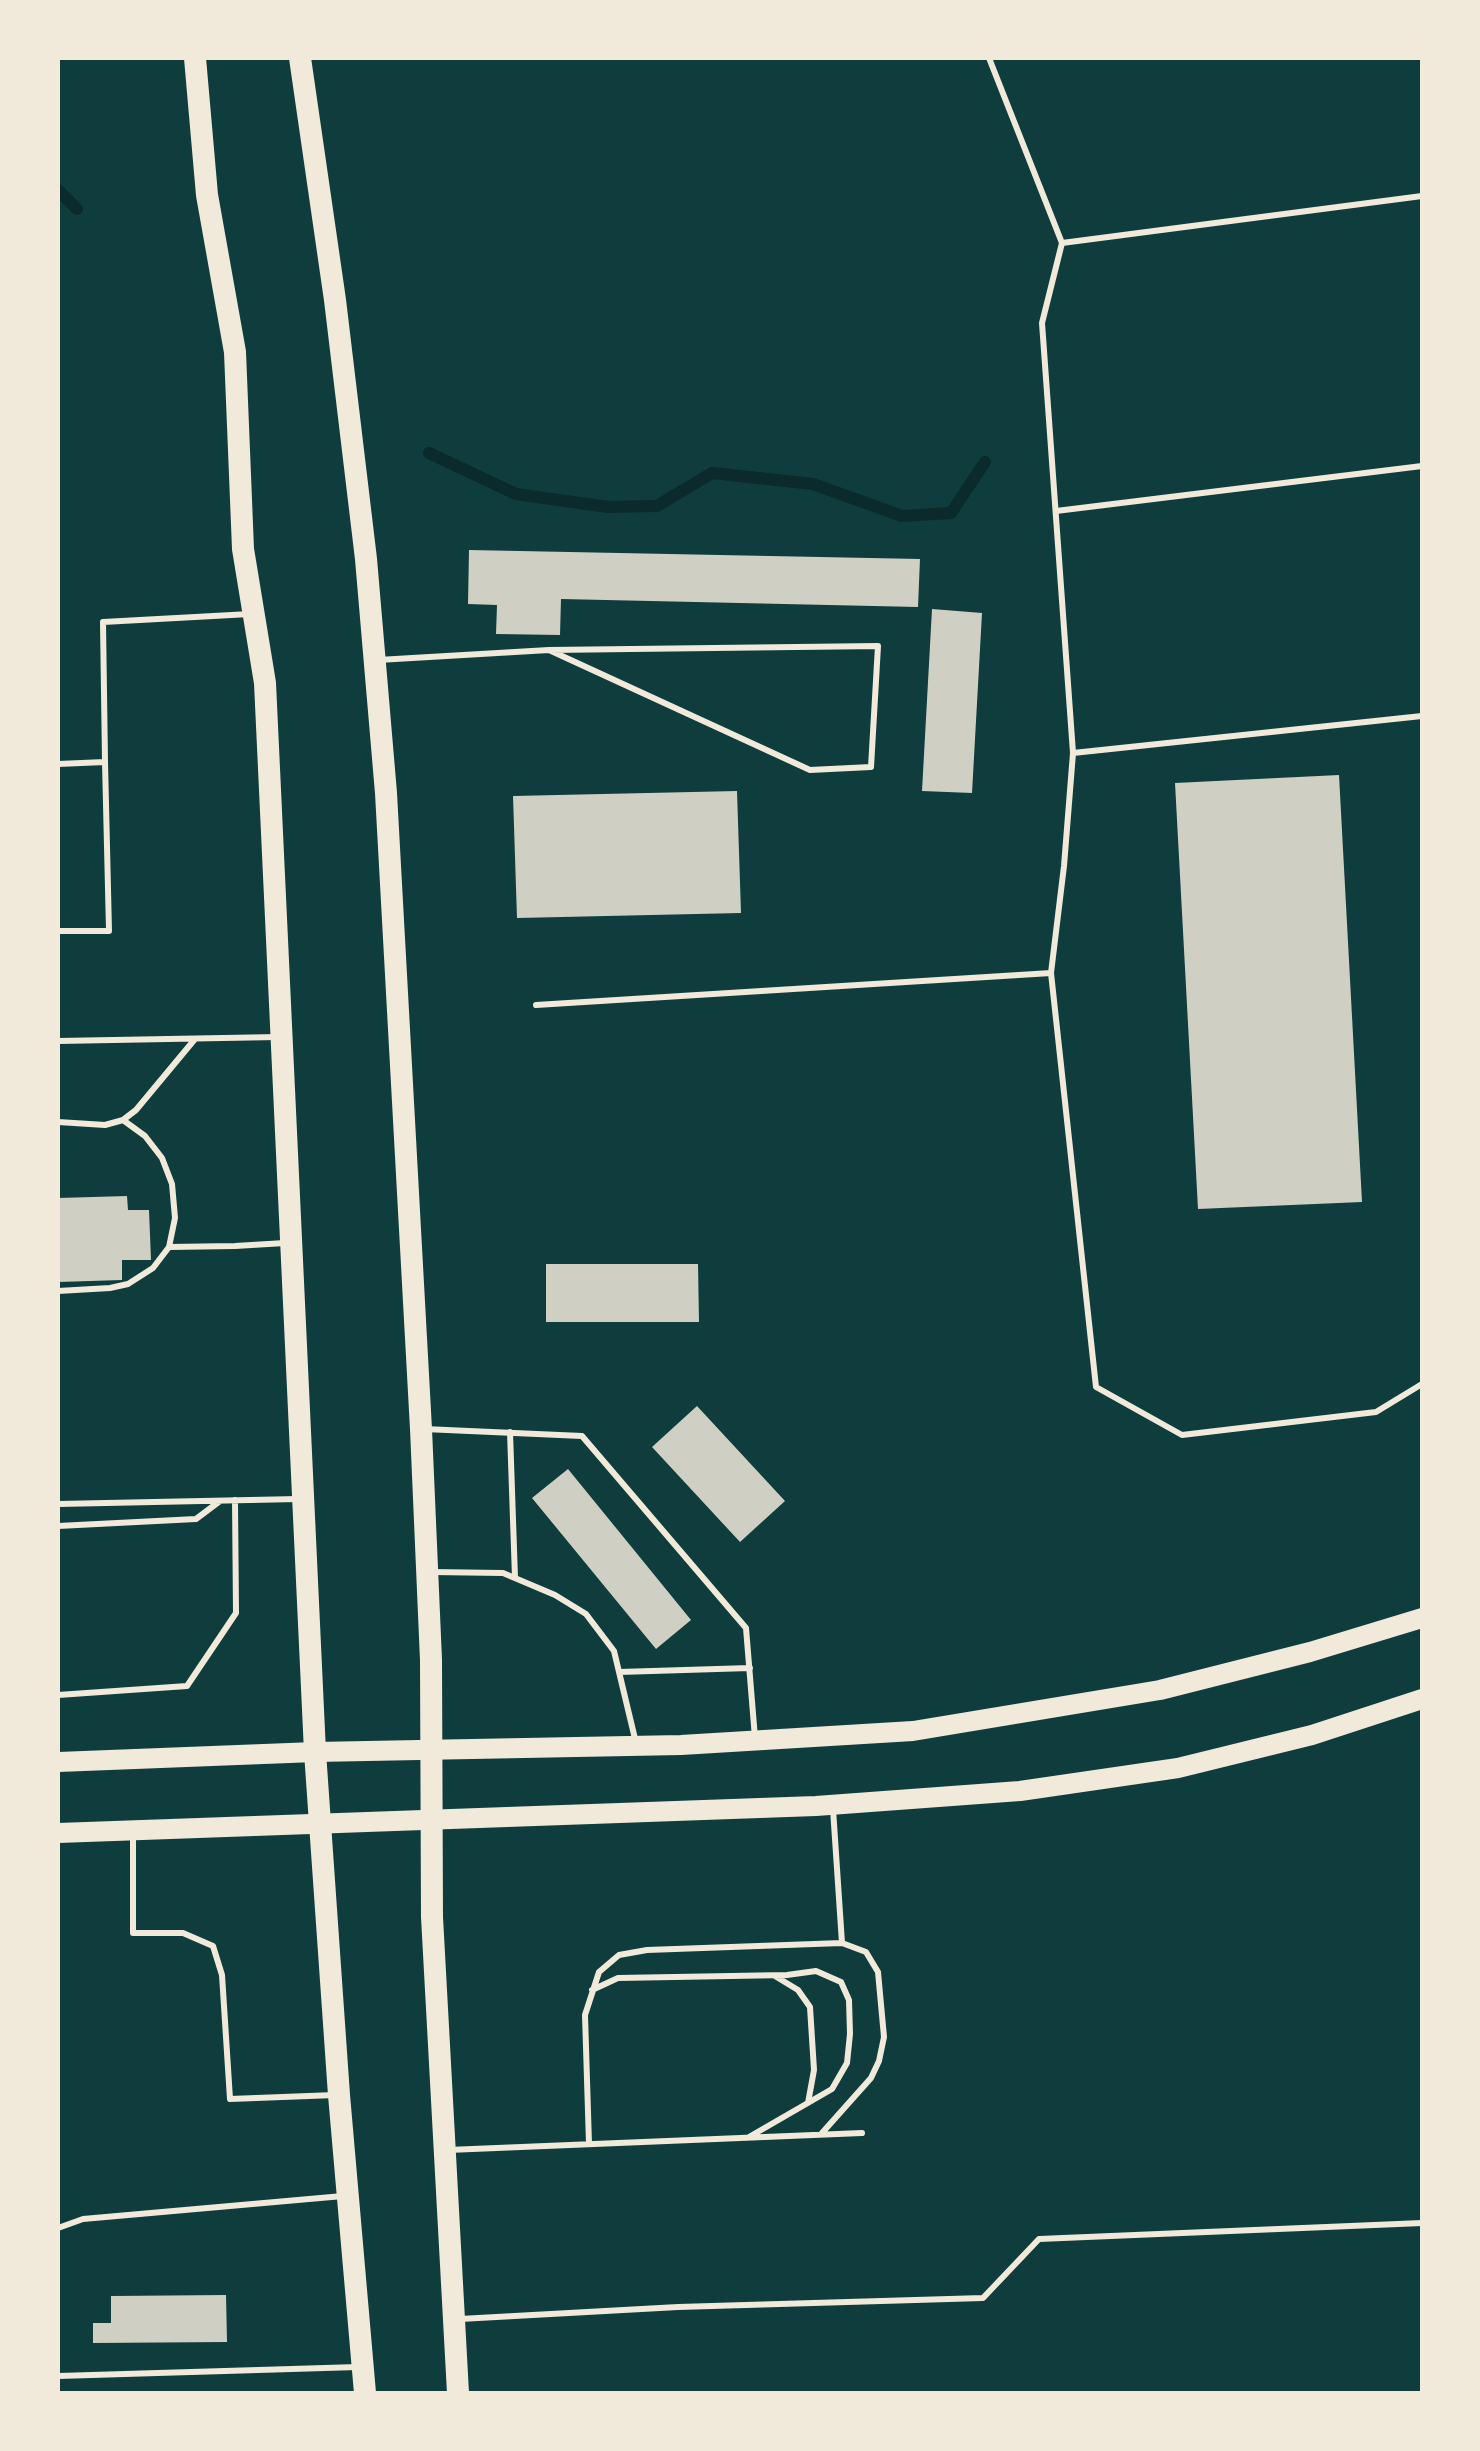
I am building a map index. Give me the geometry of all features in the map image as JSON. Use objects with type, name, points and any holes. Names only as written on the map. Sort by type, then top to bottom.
[{"type":"highway","points":[[195,58],[207,195],[235,352],[243,549],[265,683],[315,1752],[339,2095],[365,2393]]},
{"type":"highway","points":[[300,58],[335,300],[366,559],[387,809],[421,1429],[431,1660],[432,1917],[458,2393]]},
{"type":"main road","points":[[58,1762],[315,1752],[637,1746],[913,1731],[1160,1690],[1310,1652],[1422,1618]]},
{"type":"main road","points":[[58,1833],[833,1805],[1020,1791],[1178,1768],[1312,1735],[1422,1699]]},
{"type":"lane","points":[[989,58],[1062,243],[1042,323],[1073,753],[1051,973],[1096,1387],[1182,1435],[1376,1412],[1422,1384]]},
{"type":"lane","points":[[1062,243],[1422,196]]},
{"type":"lane","points":[[1056,511],[1422,466]]},
{"type":"lane","points":[[58,931],[109,931],[103,622],[254,614]]},
{"type":"lane","points":[[375,660],[549,650],[878,646],[871,767],[810,770],[549,650]]},
{"type":"lane","points":[[1073,753],[1422,716]]},
{"type":"lane","points":[[58,764],[105,762]]},
{"type":"lane","points":[[536,1005],[1051,973]]},
{"type":"lane","points":[[58,1041],[282,1037]]},
{"type":"lane","points":[[58,1122],[105,1125],[123,1120],[136,1110],[195,1039]]},
{"type":"lane","points":[[58,1291],[128,1284],[153,1268],[169,1247],[175,1218],[172,1184],[162,1158],[145,1136],[123,1120]]},
{"type":"lane","points":[[169,1247],[293,1242]]},
{"type":"lane","points":[[421,1429],[582,1436],[746,1628],[755,1741]]},
{"type":"lane","points":[[510,1432],[515,1578]]},
{"type":"lane","points":[[58,1504],[304,1499]]},
{"type":"lane","points":[[58,1695],[187,1686],[236,1613],[235,1500]]},
{"type":"lane","points":[[58,1526],[196,1519],[220,1501]]},
{"type":"lane","points":[[427,1571],[503,1573],[555,1595],[586,1614],[614,1651],[637,1746]]},
{"type":"lane","points":[[619,1672],[750,1668]]},
{"type":"lane","points":[[833,1805],[842,1943]]},
{"type":"lane","points":[[133,1831],[133,1933],[183,1933],[213,1946],[222,1975],[230,2099],[339,2095]]},
{"type":"lane","points":[[589,2144],[585,2015],[599,1972],[619,1955],[647,1950],[842,1943],[866,1952],[878,1972],[884,2037],[879,2061],[871,2078],[822,2133]]},
{"type":"lane","points":[[592,1990],[618,1978],[773,1975],[816,1971],[841,1982],[849,2000],[850,2034],[847,2063],[832,2089],[749,2137]]},
{"type":"lane","points":[[773,1975],[798,1990],[810,2007],[814,2070],[808,2103]]},
{"type":"lane","points":[[445,2150],[862,2133]]},
{"type":"lane","points":[[58,2228],[83,2219],[347,2195]]},
{"type":"lane","points":[[454,2319],[678,2307],[983,2298],[1039,2239],[1422,2223]]},
{"type":"lane","points":[[58,2376],[363,2367]]},
{"type":"building","points":[[469,550],[920,559],[918,607],[561,599],[560,635],[496,634],[497,605],[468,604]]},
{"type":"building","points":[[932,609],[982,613],[972,793],[922,791]]},
{"type":"building","points":[[1339,775],[1362,1202],[1198,1209],[1175,783]]},
{"type":"building","points":[[737,791],[741,913],[517,918],[513,796]]},
{"type":"building","points":[[127,1196],[128,1210],[149,1210],[151,1260],[122,1260],[122,1280],[58,1282],[58,1198]]},
{"type":"building","points":[[546,1264],[698,1264],[699,1322],[546,1322]]},
{"type":"building","points":[[697,1406],[785,1501],[740,1542],[652,1447]]},
{"type":"building","points":[[568,1469],[691,1620],[656,1649],[532,1498]]},
{"type":"building","points":[[226,2295],[227,2342],[93,2343],[93,2323],[111,2323],[111,2296]]},
{"type":"waterway","points":[[58,190],[77,209]]},
{"type":"waterway","points":[[429,453],[516,494],[608,507],[657,506],[712,473],[813,484],[902,516],[951,513],[985,462]]}]
